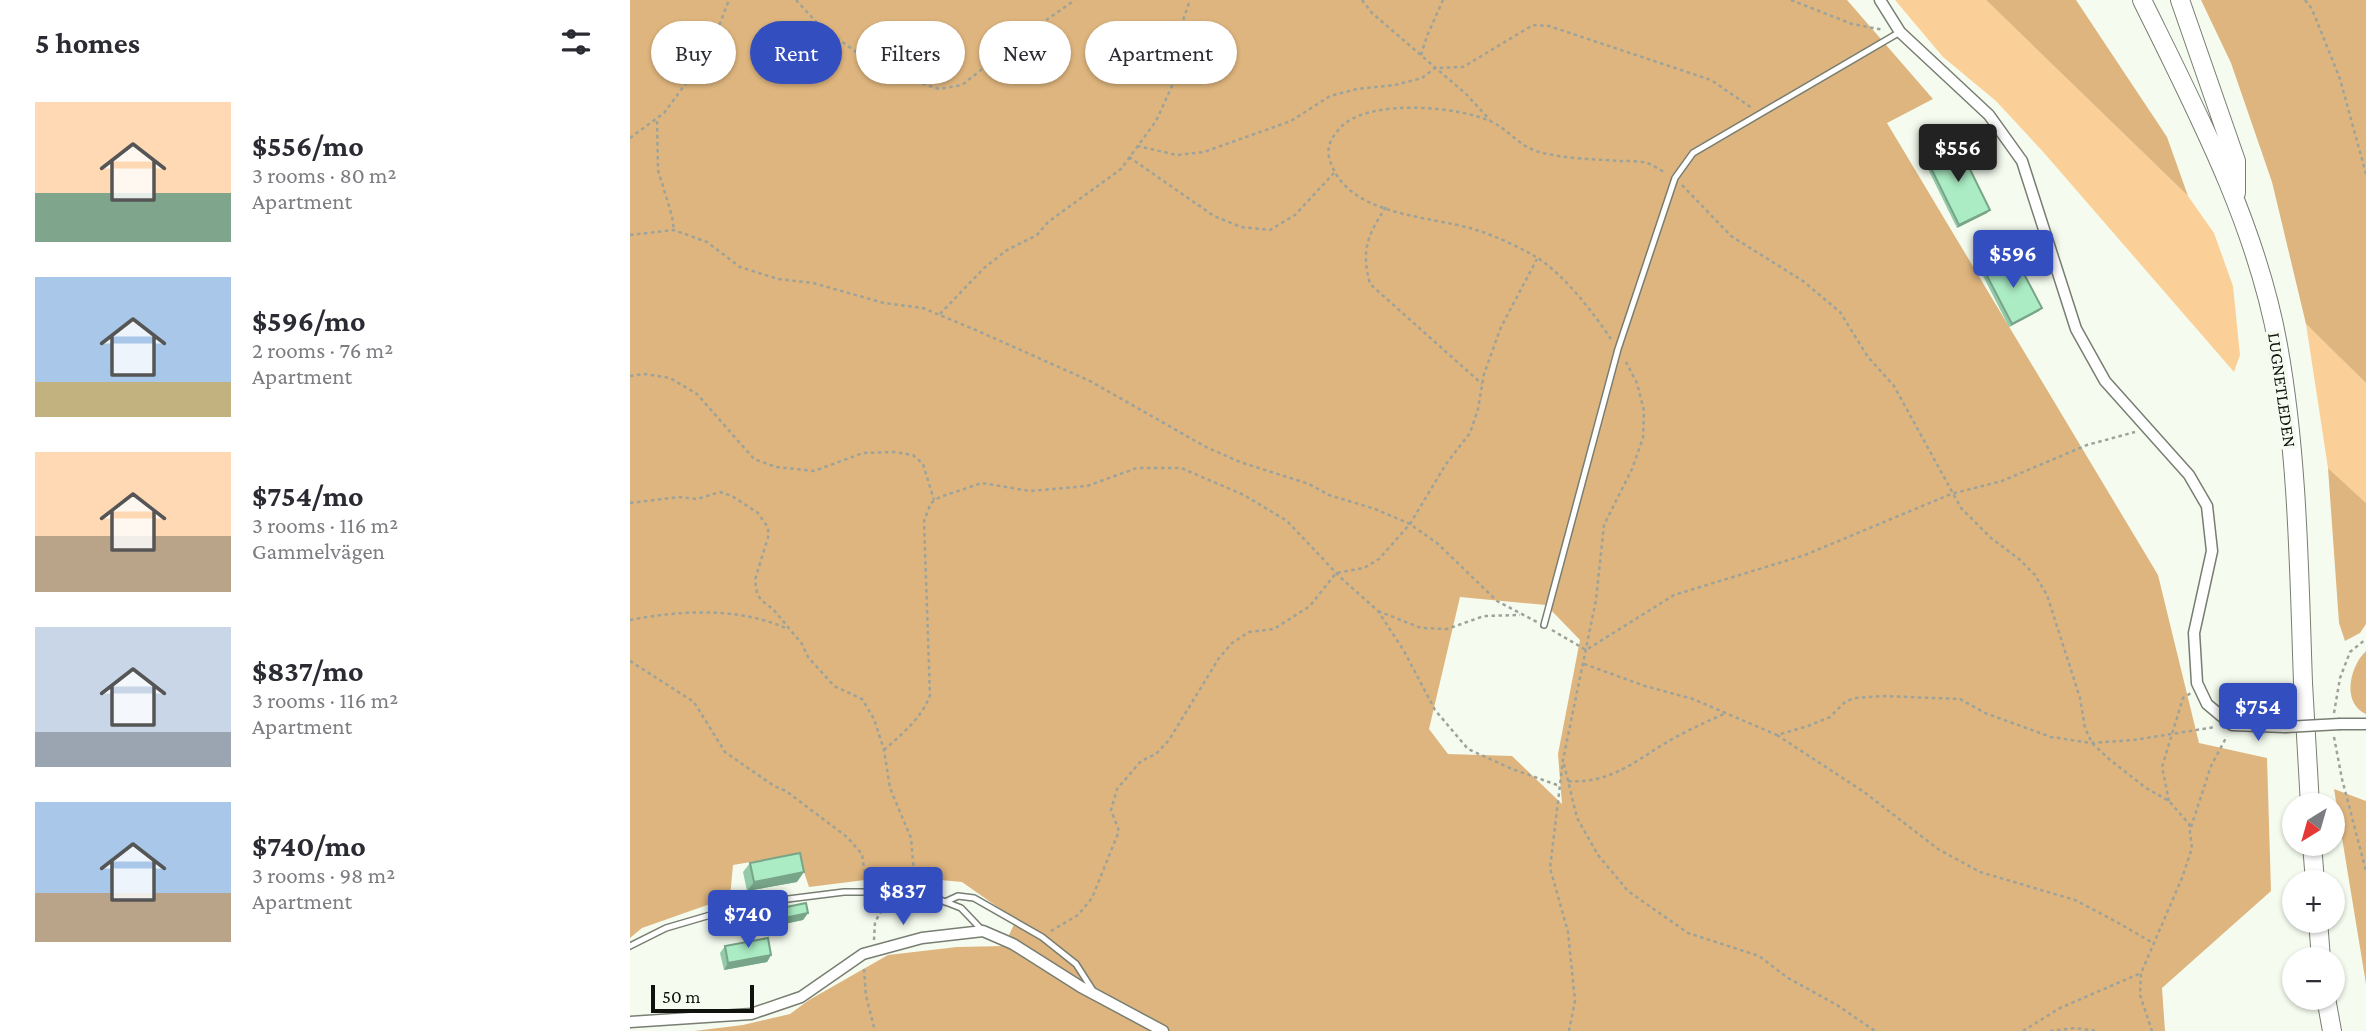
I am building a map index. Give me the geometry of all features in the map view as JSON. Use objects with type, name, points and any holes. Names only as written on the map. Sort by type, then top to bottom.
[{"type":"highway","name":"LUGNETLEDEN","points":[[2142,0],[2236,198],[2278,343],[2289,424],[2298,543],[2309,793]]},
{"type":"highway","points":[[2180,0],[2236,161],[2236,198]]},
{"type":"highway","points":[[2328,1010],[2332,1031]]},
{"type":"street","points":[[1880,0],[1900,32],[1989,115],[2022,161],[2076,329],[2105,382],[2189,475],[2207,506],[2211,551],[2194,633],[2197,682],[2207,704],[2232,725],[2285,727],[2366,724]]},
{"type":"street","points":[[630,1022],[751,1014],[802,997],[868,953],[922,938],[983,931],[1013,944],[1094,994],[1163,1031]]},
{"type":"lane","points":[[1544,625],[1618,349],[1675,178],[1693,153],[1900,32]]},
{"type":"lane","points":[[630,946],[666,928],[748,904],[813,895],[867,892],[887,901],[909,894],[945,902],[961,908],[983,931]]},
{"type":"lane","points":[[945,902],[958,895],[974,898],[1042,937],[1076,964],[1094,994]]},
{"type":"path","points":[[630,138],[664,113],[709,52],[729,0]]},
{"type":"path","points":[[796,0],[820,26],[883,71],[939,89],[962,85],[1075,0]]},
{"type":"path","points":[[939,314],[984,268],[1007,250],[1037,235],[1048,222],[1121,169],[1156,121],[1172,86],[1178,35],[1190,0]]},
{"type":"path","points":[[1362,0],[1372,13],[1466,94],[1492,122],[1534,151],[1647,163],[1675,178],[1731,236],[1803,281],[1840,312],[1868,357],[1894,386],[1961,508],[1991,538],[2019,559],[2041,585],[2080,698],[2085,728],[2092,743],[2137,781],[2169,802],[2189,824],[2192,848],[2141,973],[2140,995],[2152,1031]]},
{"type":"path","points":[[1421,55],[1443,0]]},
{"type":"path","points":[[1791,0],[1852,24],[1900,32]]},
{"type":"path","points":[[2305,0],[2312,9],[2340,79],[2366,174]]},
{"type":"path","points":[[1137,146],[1177,155],[1205,152],[1291,121],[1329,96],[1423,78],[1436,68],[1463,66],[1533,26],[1549,26],[1711,80],[1761,114]]},
{"type":"path","points":[[1492,122],[1455,111],[1396,106],[1346,122],[1334,135],[1327,150],[1341,182],[1369,202],[1473,229],[1505,241],[1538,259],[1572,289],[1597,318],[1637,383],[1644,411],[1643,438],[1632,469],[1604,525],[1596,600],[1563,760],[1550,868],[1567,932],[1575,1001],[1569,1031]]},
{"type":"path","points":[[657,119],[658,170],[674,230]]},
{"type":"path","points":[[1129,157],[1214,216],[1241,227],[1270,230],[1295,215],[1335,172]]},
{"type":"path","points":[[1386,207],[1366,241],[1365,264],[1370,284],[1482,384]]},
{"type":"path","points":[[630,235],[674,230],[707,242],[740,267],[778,279],[814,283],[884,303],[923,308],[939,314],[1090,381],[1169,423],[1206,447],[1410,524],[1437,543],[1497,601],[1586,650]]},
{"type":"path","points":[[1042,937],[1078,915],[1092,898],[1119,831],[1111,810],[1116,789],[1141,761],[1156,754],[1168,740],[1219,658],[1232,643],[1249,632],[1274,629],[1294,617],[1310,606],[1336,573],[1364,568],[1379,559],[1410,524],[1446,464],[1470,433],[1482,384],[1501,327],[1538,259]]},
{"type":"path","points":[[630,376],[664,376],[697,394],[754,459],[776,467],[814,471],[863,453],[894,452],[913,456],[923,464],[934,500]]},
{"type":"path","points":[[1586,650],[1674,595],[1805,555],[1951,494],[2002,481],[2087,445],[2133,433],[2145,427]]},
{"type":"path","points":[[884,750],[917,718],[930,695],[924,521],[934,500],[982,483],[1030,491],[1087,486],[1137,468],[1181,468],[1244,495],[1287,521],[1336,573],[1378,611],[1404,651],[1435,710],[1468,749],[1560,787]]},
{"type":"path","points":[[630,503],[679,497],[697,499],[720,492],[732,496],[758,513],[769,534],[755,580],[757,593],[802,644],[808,657],[834,686],[862,699],[874,719],[884,750],[890,788],[911,838],[915,895]]},
{"type":"path","points":[[1378,611],[1421,628],[1447,629],[1484,616],[1523,615]]},
{"type":"path","points":[[630,620],[686,614],[735,613],[766,620],[790,630]]},
{"type":"path","points":[[2366,639],[2350,652],[2340,678],[2334,708],[2334,746],[2366,871]]},
{"type":"path","points":[[630,661],[694,702],[725,752],[774,786],[786,790],[847,837],[862,854],[867,892]]},
{"type":"path","points":[[1584,664],[1645,687],[1693,699],[1777,735],[1845,779],[1938,849],[1980,872],[2075,900],[2153,943]]},
{"type":"path","points":[[2169,802],[2162,767],[2183,698],[2199,687]]},
{"type":"path","points":[[1777,735],[1830,717],[1846,701],[1856,698],[1939,696],[1960,699],[1985,713],[2051,737],[2092,743],[2134,740],[2232,725]]},
{"type":"path","points":[[1568,780],[1597,781],[1727,713]]},
{"type":"path","points":[[2190,831],[2211,766],[2232,725]]},
{"type":"path","points":[[1563,760],[1577,818],[1598,855],[1628,891],[1688,933],[1759,956],[1788,978],[1837,1005],[1875,1031]]},
{"type":"path","points":[[874,1031],[866,996],[868,953],[875,922],[887,901]]},
{"type":"path","points":[[2023,1031],[2060,1008],[2141,973]]},
{"type":"path","points":[[2050,1031],[2076,1028],[2098,1031]]},
{"type":"shaded area","points":[[630,0],[1847,0],[1933,99],[1887,123],[2158,575],[2199,743],[2267,758],[2271,891],[2162,988],[2165,1031],[694,1031],[743,1025],[790,1014],[809,1000],[888,955],[957,947],[1004,946],[1016,920],[962,882],[897,876],[809,887],[798,854],[733,865],[730,897],[642,928],[630,938]],"holes":[[[1460,597],[1546,605],[1580,640],[1558,754],[1562,804],[1512,756],[1448,754],[1429,729]]]},
{"type":"shaded area","points":[[1895,0],[1986,0],[2188,196],[2214,233],[2233,286],[2240,355],[2234,372],[2045,154],[1996,101],[1943,57]]},
{"type":"shaded area","points":[[1986,0],[2076,0],[2167,137],[2188,196]]},
{"type":"shaded area","points":[[2201,0],[2366,0],[2366,383],[2306,324],[2272,182],[2231,63]]},
{"type":"shaded area","points":[[2306,324],[2366,383],[2366,503],[2328,468]]},
{"type":"shaded area","points":[[2328,468],[2366,503],[2366,624],[2360,633],[2345,641],[2339,623]]},
{"type":"shaded area","points":[[2366,651],[2366,714],[2353,702],[2351,684],[2356,666]]},
{"type":"shaded area","points":[[2345,793],[2366,801],[2366,984],[2345,856]]},
{"type":"building","points":[[1957,143],[1990,210],[1959,225],[1926,158]]},
{"type":"building","points":[[2015,257],[2042,308],[2012,324],[1985,272]]},
{"type":"building","points":[[800,853],[804,872],[754,882],[750,863]]},
{"type":"building","points":[[806,903],[808,913],[775,920],[772,910]]},
{"type":"building","points":[[768,938],[771,955],[728,963],[725,946]]}]
